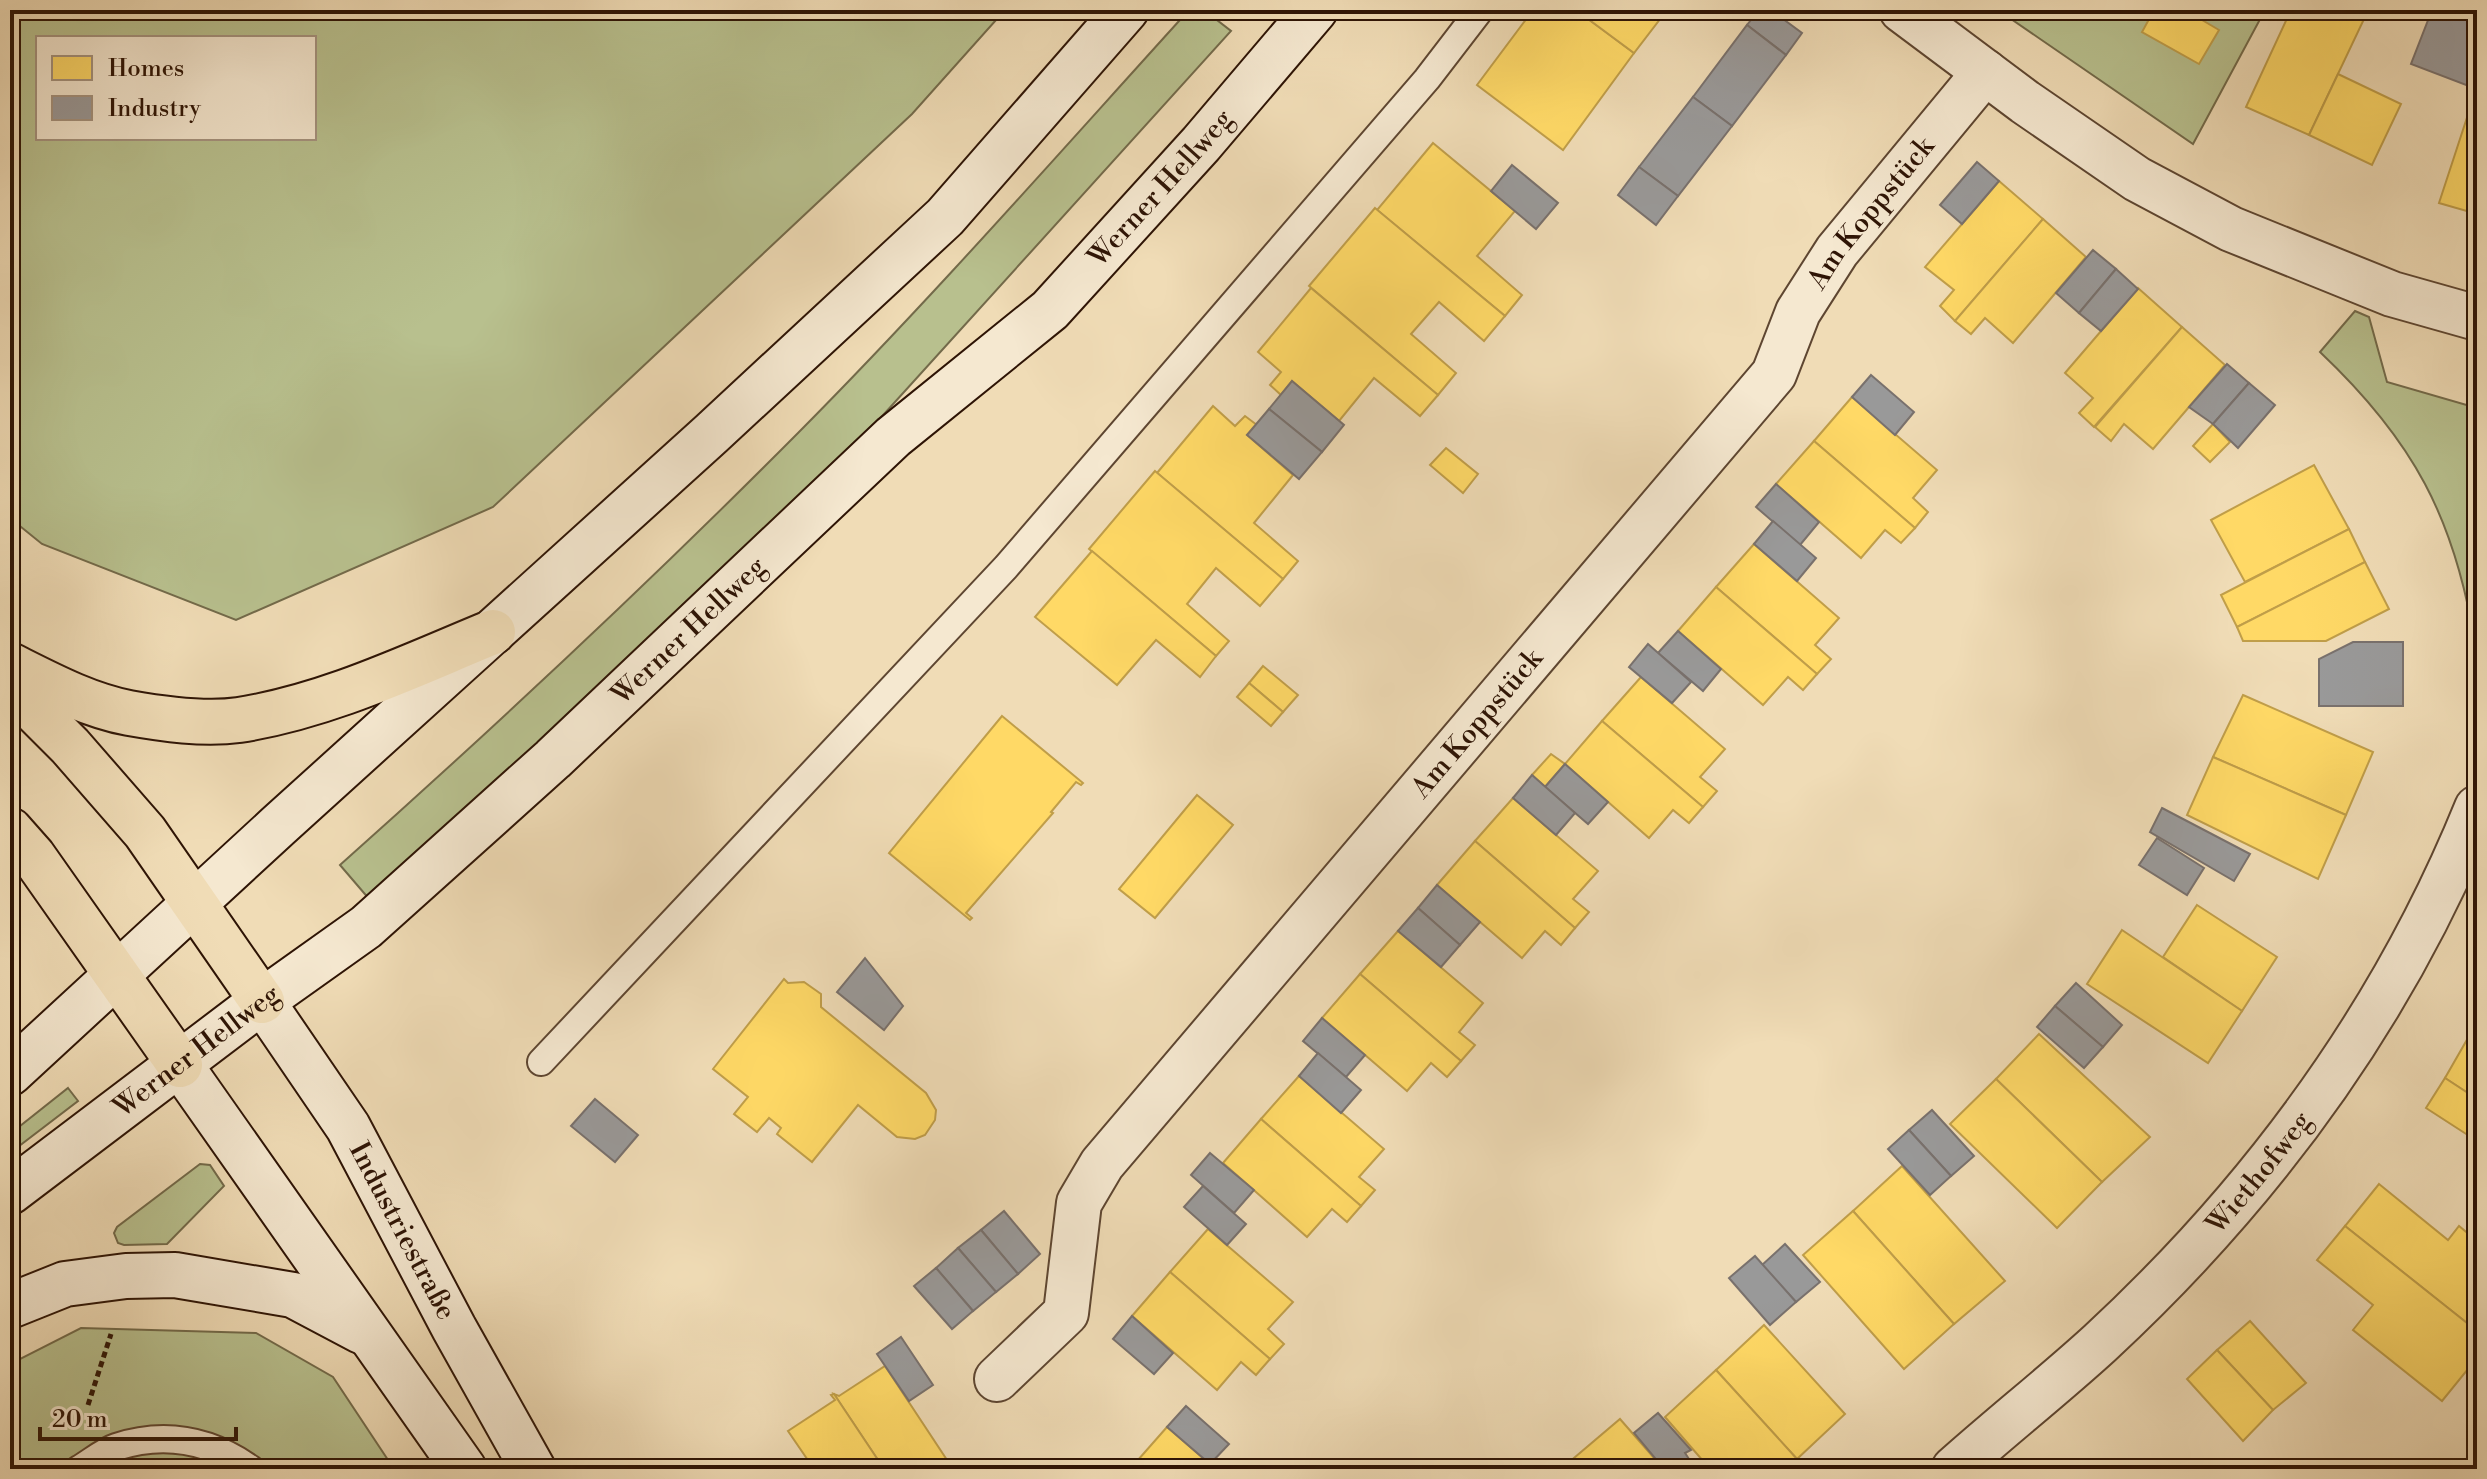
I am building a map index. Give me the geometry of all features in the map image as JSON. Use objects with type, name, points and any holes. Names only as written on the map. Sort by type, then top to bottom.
[{"type":"highway","points":[[10,665],[72,695],[127,713],[197,720],[237,720],[331,699],[493,632]]},
{"type":"highway","points":[[10,686],[70,746],[145,832],[262,1001]]},
{"type":"highway","points":[[10,830],[33,856],[180,1065]]},
{"type":"street","points":[[10,1073],[945,217],[1126,10]]},
{"type":"street","name":"Werner Hellweg","points":[[10,1192],[262,1001],[366,927],[553,759],[893,437],[1050,310],[1201,144],[1315,10]]},
{"type":"street","points":[[1902,10],[2137,179],[2231,229],[2392,294],[2477,318]]},
{"type":"street","name":"Am Koppstück","points":[[997,1379],[1066,1313],[1079,1203],[1102,1164],[1774,374],[1798,312],[1837,251],[1985,72]]},
{"type":"street","name":"Wiethofweg","points":[[1954,1469],[2111,1332],[2209,1233],[2286,1143],[2387,993],[2423,926],[2477,808]]},
{"type":"street","name":"Industriestraße","points":[[262,1001],[348,1127],[533,1469]]},
{"type":"street","points":[[180,1065],[464,1469]]},
{"type":"street","points":[[10,1306],[65,1284],[126,1276],[175,1275],[293,1295],[370,1336]]},
{"type":"lane","points":[[541,1062],[1006,567],[1417,91],[1480,10]]},
{"type":"lane","points":[[79,1469],[115,1447],[163,1437],[198,1442],[229,1454],[251,1469]]},
{"type":"path","points":[[115,1447],[86,1411],[116,1320],[175,1275]]},
{"type":"green space","points":[[10,10],[1005,10],[912,114],[493,507],[236,620],[42,544],[10,518]]},
{"type":"green space","points":[[1189,10],[1204,10],[1231,31],[856,445],[622,672],[370,900],[340,865],[572,652],[798,433],[947,277]]},
{"type":"green space","points":[[1998,10],[2265,10],[2193,144]]},
{"type":"green space","points":[[2355,311],[2369,317],[2387,382],[2477,408],[2477,516],[2474,525],[2477,528],[2477,644],[2455,558],[2442,519],[2425,484],[2381,417],[2320,352]]},
{"type":"green space","points":[[68,1088],[78,1101],[10,1153],[10,1134]]},
{"type":"green space","points":[[200,1164],[210,1165],[224,1186],[167,1244],[118,1243],[114,1233],[117,1227]]},
{"type":"green space","points":[[81,1328],[256,1333],[333,1377],[394,1469],[10,1469],[10,1364]]},
{"type":"building: Homes","points":[[1533,10],[1576,10],[1634,53],[1563,150],[1477,85]]},
{"type":"building: Homes","points":[[1576,10],[1667,10],[1634,53]]},
{"type":"building: Homes","points":[[2154,10],[2185,10],[2219,30],[2199,64],[2142,32]]},
{"type":"building: Homes","points":[[2291,10],[2350,10],[2365,17],[2309,135],[2246,107]]},
{"type":"building: Homes","points":[[2338,74],[2401,104],[2372,165],[2309,135]]},
{"type":"building: Homes","points":[[2477,87],[2477,214],[2439,203]]},
{"type":"building: Homes","points":[[1433,143],[1515,211],[1477,256],[1522,295],[1505,316],[1377,210]]},
{"type":"building: Homes","points":[[1999,181],[2043,219],[1955,321],[1940,306],[1954,290],[1925,267]]},
{"type":"building: Homes","points":[[1375,208],[1505,316],[1484,341],[1439,302],[1411,334],[1456,373],[1438,395],[1309,286]]},
{"type":"building: Homes","points":[[2043,219],[2086,257],[2013,343],[1985,318],[1971,334],[1955,321]]},
{"type":"building: Homes","points":[[1311,288],[1438,395],[1420,416],[1374,378],[1339,421],[1292,381],[1281,395],[1270,385],[1281,372],[1258,352]]},
{"type":"building: Homes","points":[[2138,288],[2182,327],[2094,427],[2079,413],[2093,398],[2065,373]]},
{"type":"building: Homes","points":[[2182,327],[2225,365],[2153,449],[2124,424],[2111,441],[2095,427]]},
{"type":"building: Homes","points":[[1852,397],[1937,470],[1913,498],[1928,512],[1915,528],[1814,441]]},
{"type":"building: Homes","points":[[1213,406],[1235,426],[1245,416],[1257,425],[1247,435],[1293,475],[1254,523],[1298,561],[1283,579],[1157,473]]},
{"type":"building: Homes","points":[[2213,424],[2230,442],[2210,462],[2193,446]]},
{"type":"building: Homes","points":[[1814,441],[1915,528],[1901,543],[1885,530],[1861,558],[1776,484]]},
{"type":"building: Homes","points":[[1446,448],[1478,474],[1463,493],[1430,465]]},
{"type":"building: Homes","points":[[2314,465],[2349,529],[2245,582],[2211,520]]},
{"type":"building: Homes","points":[[1155,471],[1283,579],[1260,606],[1216,568],[1187,604],[1229,641],[1216,656],[1089,549]]},
{"type":"building: Homes","points":[[2349,529],[2365,562],[2237,627],[2221,595]]},
{"type":"building: Homes","points":[[1754,544],[1839,618],[1815,645],[1831,659],[1817,674],[1716,587]]},
{"type":"building: Homes","points":[[1092,551],[1216,656],[1200,677],[1156,640],[1117,685],[1035,617]]},
{"type":"building: Homes","points":[[2365,562],[2389,609],[2326,641],[2243,641],[2237,627]]},
{"type":"building: Homes","points":[[1716,587],[1817,674],[1803,690],[1788,677],[1763,705],[1678,631]]},
{"type":"building: Homes","points":[[1263,666],[1298,695],[1283,712],[1249,683]]},
{"type":"building: Homes","points":[[1641,677],[1725,749],[1700,777],[1717,791],[1703,807],[1602,721]]},
{"type":"building: Homes","points":[[1249,683],[1283,712],[1271,726],[1237,697]]},
{"type":"building: Homes","points":[[2243,695],[2373,752],[2346,815],[2213,757]]},
{"type":"building: Homes","points":[[1002,716],[1083,783],[1076,782],[966,913],[972,918],[970,920],[889,853]]},
{"type":"building: Homes","points":[[1602,721],[1703,807],[1689,823],[1673,810],[1649,838],[1565,764]]},
{"type":"building: Homes","points":[[1551,754],[1565,764],[1545,787],[1532,775]]},
{"type":"building: Homes","points":[[2213,757],[2346,815],[2318,879],[2187,815]]},
{"type":"building: Homes","points":[[1197,795],[1233,825],[1155,918],[1119,889]]},
{"type":"building: Homes","points":[[1513,798],[1598,871],[1573,899],[1589,912],[1575,928],[1475,841]]},
{"type":"building: Homes","points":[[1475,841],[1575,928],[1561,945],[1545,931],[1522,958],[1437,885]]},
{"type":"building: Homes","points":[[2197,905],[2277,957],[2242,1011],[2163,957]]},
{"type":"building: Homes","points":[[2122,930],[2242,1011],[2208,1063],[2087,984]]},
{"type":"building: Homes","points":[[1398,931],[1483,1003],[1459,1032],[1475,1045],[1461,1061],[1360,974]]},
{"type":"building: Homes","points":[[1360,974],[1461,1061],[1447,1077],[1431,1063],[1407,1091],[1322,1018]]},
{"type":"building: Homes","points":[[784,979],[788,983],[804,982],[821,994],[821,1007],[926,1093],[936,1110],[935,1120],[925,1135],[915,1139],[897,1137],[858,1105],[812,1162],[777,1134],[781,1128],[769,1118],[757,1132],[734,1114],[748,1097],[713,1069]]},
{"type":"building: Homes","points":[[2472,1031],[2477,1034],[2477,1099],[2445,1078]]},
{"type":"building: Homes","points":[[2039,1034],[2150,1137],[2102,1182],[1996,1079]]},
{"type":"building: Homes","points":[[1299,1076],[1384,1149],[1359,1177],[1375,1190],[1361,1206],[1261,1119]]},
{"type":"building: Homes","points":[[2445,1078],[2477,1099],[2477,1141],[2426,1108]]},
{"type":"building: Homes","points":[[1996,1079],[2102,1182],[2057,1228],[1950,1124]]},
{"type":"building: Homes","points":[[1261,1119],[1361,1206],[1347,1222],[1332,1209],[1307,1237],[1223,1163]]},
{"type":"building: Homes","points":[[1902,1166],[2005,1281],[1954,1324],[1853,1211]]},
{"type":"building: Homes","points":[[2379,1184],[2448,1240],[2459,1226],[2477,1241],[2477,1331],[2345,1226]]},
{"type":"building: Homes","points":[[1853,1211],[1954,1324],[1904,1369],[1803,1255]]},
{"type":"building: Homes","points":[[2345,1226],[2477,1331],[2477,1358],[2442,1401],[2353,1330],[2373,1305],[2317,1260]]},
{"type":"building: Homes","points":[[1208,1229],[1293,1302],[1268,1329],[1284,1344],[1270,1359],[1170,1272]]},
{"type":"building: Homes","points":[[1170,1272],[1270,1359],[1256,1375],[1241,1362],[1217,1390],[1132,1316]]},
{"type":"building: Homes","points":[[2250,1321],[2306,1383],[2273,1410],[2217,1350]]},
{"type":"building: Homes","points":[[1764,1325],[1845,1414],[1797,1459],[1716,1370]]},
{"type":"building: Homes","points":[[2217,1350],[2273,1410],[2243,1441],[2187,1379]]},
{"type":"building: Homes","points":[[885,1366],[947,1460],[933,1469],[884,1469],[834,1394],[839,1396]]},
{"type":"building: Homes","points":[[1716,1370],[1797,1459],[1785,1469],[1710,1469],[1665,1417]]},
{"type":"building: Homes","points":[[834,1394],[884,1469],[814,1469],[788,1431],[835,1400],[831,1395]]},
{"type":"building: Homes","points":[[1620,1419],[1662,1467],[1561,1469]]},
{"type":"building: Homes","points":[[1167,1427],[1210,1464],[1216,1469],[1130,1469]]},
{"type":"building: Industry","points":[[1759,10],[1771,10],[1802,33],[1786,55],[1747,25]]},
{"type":"building: Industry","points":[[2432,10],[2444,10],[2477,22],[2477,81],[2474,88],[2411,64]]},
{"type":"building: Industry","points":[[1747,25],[1786,55],[1732,126],[1693,97]]},
{"type":"building: Industry","points":[[1693,97],[1732,126],[1678,196],[1639,167]]},
{"type":"building: Industry","points":[[1977,162],[1999,181],[1962,224],[1940,205]]},
{"type":"building: Industry","points":[[1512,165],[1558,203],[1536,229],[1491,191]]},
{"type":"building: Industry","points":[[1639,167],[1678,196],[1656,225],[1618,195]]},
{"type":"building: Industry","points":[[2093,250],[2116,269],[2079,313],[2056,293]]},
{"type":"building: Industry","points":[[2116,269],[2138,289],[2101,331],[2079,313]]},
{"type":"building: Industry","points":[[2227,364],[2249,383],[2213,424],[2189,407]]},
{"type":"building: Industry","points":[[1871,375],[1914,412],[1895,435],[1852,397]]},
{"type":"building: Industry","points":[[1292,381],[1344,425],[1322,452],[1269,409]]},
{"type":"building: Industry","points":[[2249,383],[2275,405],[2238,448],[2213,424]]},
{"type":"building: Industry","points":[[1269,409],[1322,452],[1299,479],[1247,435]]},
{"type":"building: Industry","points":[[1776,484],[1819,522],[1800,545],[1756,507]]},
{"type":"building: Industry","points":[[1773,521],[1816,558],[1797,581],[1754,544]]},
{"type":"building: Industry","points":[[1678,631],[1721,669],[1703,691],[1658,653]]},
{"type":"building: Industry","points":[[2353,642],[2403,642],[2403,706],[2319,706],[2319,659]]},
{"type":"building: Industry","points":[[1648,644],[1691,682],[1672,703],[1629,667]]},
{"type":"building: Industry","points":[[1565,764],[1608,802],[1588,824],[1545,787]]},
{"type":"building: Industry","points":[[1532,775],[1575,813],[1556,835],[1513,798]]},
{"type":"building: Industry","points":[[2162,808],[2250,854],[2234,881],[2150,832]]},
{"type":"building: Industry","points":[[2157,838],[2204,868],[2187,895],[2139,865]]},
{"type":"building: Industry","points":[[1437,885],[1480,922],[1460,945],[1418,908]]},
{"type":"building: Industry","points":[[1418,908],[1460,945],[1441,967],[1398,931]]},
{"type":"building: Industry","points":[[865,958],[903,1006],[884,1030],[837,992]]},
{"type":"building: Industry","points":[[2076,983],[2122,1025],[2103,1047],[2055,1006]]},
{"type":"building: Industry","points":[[2055,1006],[2103,1047],[2084,1068],[2037,1027]]},
{"type":"building: Industry","points":[[1322,1018],[1365,1055],[1346,1077],[1303,1041]]},
{"type":"building: Industry","points":[[1318,1053],[1361,1090],[1341,1113],[1299,1076]]},
{"type":"building: Industry","points":[[595,1099],[638,1135],[615,1162],[571,1126]]},
{"type":"building: Industry","points":[[1932,1110],[1974,1156],[1951,1176],[1909,1130]]},
{"type":"building: Industry","points":[[1909,1130],[1951,1176],[1930,1195],[1888,1149]]},
{"type":"building: Industry","points":[[1210,1153],[1254,1190],[1234,1213],[1191,1175]]},
{"type":"building: Industry","points":[[1203,1186],[1246,1224],[1227,1245],[1184,1207]]},
{"type":"building: Industry","points":[[1004,1211],[1040,1254],[1018,1274],[981,1230]]},
{"type":"building: Industry","points":[[981,1230],[1018,1274],[996,1292],[958,1248]]},
{"type":"building: Industry","points":[[1785,1244],[1820,1282],[1796,1302],[1762,1265]]},
{"type":"building: Industry","points":[[958,1248],[996,1292],[973,1311],[936,1268]]},
{"type":"building: Industry","points":[[1755,1256],[1796,1302],[1770,1325],[1729,1278]]},
{"type":"building: Industry","points":[[936,1268],[973,1311],[952,1329],[914,1286]]},
{"type":"building: Industry","points":[[1132,1316],[1173,1353],[1154,1374],[1113,1339]]},
{"type":"building: Industry","points":[[901,1337],[933,1385],[909,1401],[877,1354]]},
{"type":"building: Industry","points":[[1186,1406],[1229,1444],[1210,1464],[1167,1427]]},
{"type":"building: Industry","points":[[1658,1413],[1691,1450],[1685,1453],[1691,1462],[1682,1469],[1664,1469],[1634,1433]]}]
